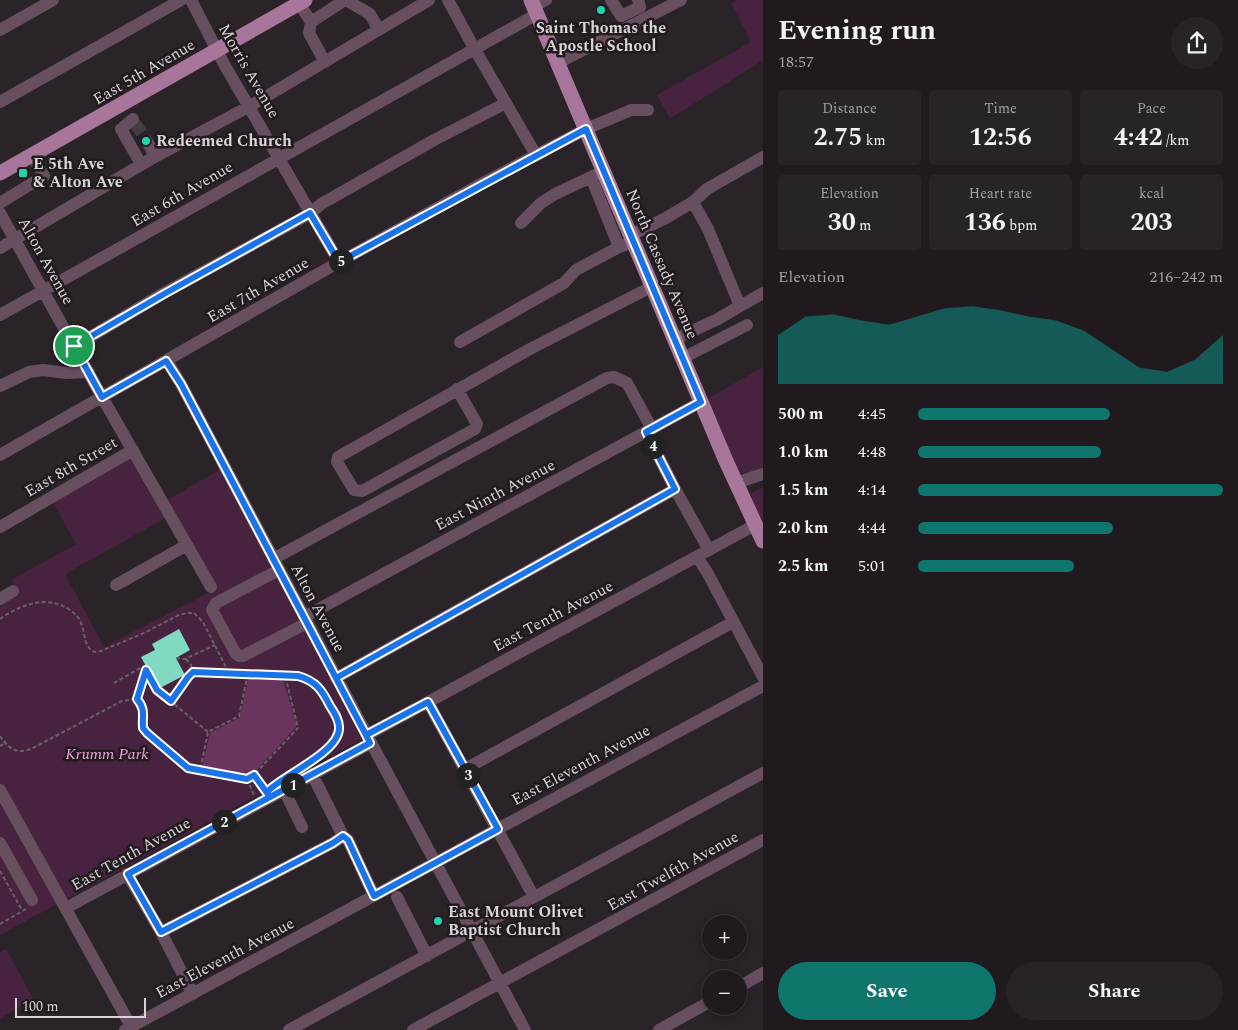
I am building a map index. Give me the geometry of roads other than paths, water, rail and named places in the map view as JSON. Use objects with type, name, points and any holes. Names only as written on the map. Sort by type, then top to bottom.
[{"type":"main road","name":"East 5th Avenue","points":[[0,173],[302,2]]},
{"type":"main road","name":"North Cassady Avenue","points":[[537,5],[558,63],[586,129],[598,174],[632,238],[736,483],[763,541]]},
{"type":"street","points":[[0,30],[53,0]]},
{"type":"street","points":[[0,102],[181,0]]},
{"type":"street","name":"Morris Avenue","points":[[190,0],[339,262]]},
{"type":"street","points":[[311,22],[346,0],[370,14],[379,30]]},
{"type":"street","points":[[0,248],[155,157],[250,106],[429,0]]},
{"type":"street","points":[[448,0],[536,155]]},
{"type":"street","points":[[611,0],[621,16],[681,0]]},
{"type":"street","points":[[302,2],[311,22],[309,33],[325,62]]},
{"type":"street","name":"East 6th Avenue","points":[[0,315],[474,48],[537,5]]},
{"type":"street","points":[[558,63],[635,11]]},
{"type":"street","points":[[124,103],[134,121],[121,129],[137,157]]},
{"type":"street","points":[[74,346],[310,213],[321,204],[436,139],[506,103]]},
{"type":"street","name":"East 7th Avenue","points":[[0,455],[339,262],[536,155],[586,129],[631,110],[648,110]]},
{"type":"street","points":[[148,143],[155,157]]},
{"type":"street","points":[[0,203],[44,176],[32,155]]},
{"type":"street","points":[[460,342],[564,284],[576,270],[664,220],[693,202],[707,189],[763,157]]},
{"type":"street","points":[[521,223],[541,203],[555,194],[598,174],[619,247]]},
{"type":"street","points":[[693,202],[708,229],[740,306]]},
{"type":"street","name":"Alton Avenue","points":[[0,213],[210,587]]},
{"type":"street","points":[[457,389],[477,424],[475,429],[362,491],[354,490],[338,462],[338,458],[457,389],[530,349],[652,286]]},
{"type":"street","points":[[675,339],[718,319],[763,294]]},
{"type":"street","points":[[683,358],[747,326]]},
{"type":"street","name":"Alton Avenue","points":[[166,361],[185,393],[525,1030]]},
{"type":"street","points":[[0,386],[28,372],[42,370],[66,373],[89,372]]},
{"type":"street","points":[[276,565],[607,378],[614,377],[627,383],[675,489],[709,550]]},
{"type":"street","name":"East Ninth Avenue","points":[[276,565],[216,602],[212,610],[236,654],[240,656],[701,402]]},
{"type":"street","name":"East 8th Street","points":[[0,527],[133,450]]},
{"type":"street","points":[[736,483],[763,474]]},
{"type":"street","points":[[336,678],[675,489]]},
{"type":"street","name":"East Tenth Avenue","points":[[66,908],[284,790],[306,772],[368,739],[428,702],[755,526]]},
{"type":"street","points":[[116,585],[187,545]]},
{"type":"street","points":[[697,557],[707,572],[763,677]]},
{"type":"street","points":[[0,598],[13,591]]},
{"type":"street","points":[[465,769],[733,622]]},
{"type":"street","name":"East Eleventh Avenue","points":[[130,1029],[763,686]]},
{"type":"street","points":[[428,702],[534,897]]},
{"type":"street","points":[[306,772],[343,836],[348,840],[374,896]]},
{"type":"street","points":[[289,1030],[763,773]]},
{"type":"street","points":[[0,790],[66,908],[130,1029]]},
{"type":"street","points":[[284,790],[302,827]]},
{"type":"street","points":[[161,932],[333,843],[343,836]]},
{"type":"street","name":"East Twelfth Avenue","points":[[413,1030],[763,840]]},
{"type":"street","points":[[0,843],[32,900]]},
{"type":"street","points":[[128,874],[193,994]]},
{"type":"street","points":[[397,896],[427,956]]},
{"type":"street","points":[[747,982],[763,973]]},
{"type":"street","points":[[659,1030],[702,1007]]},
{"type":"tunnel","points":[[135,123],[148,143]]},
{"type":"place","name":"Saint Thomas the Apostle School","points":[[601,10]]},
{"type":"place","name":"Redeemed Church","points":[[146,141]]},
{"type":"place","name":"E 5th Ave & Alton Ave","points":[[23,173]]},
{"type":"place","name":"East Mount Olivet Baptist Church","points":[[438,921]]},
{"type":"park label","name":"Krumm Park","points":[[107,754]]}]
